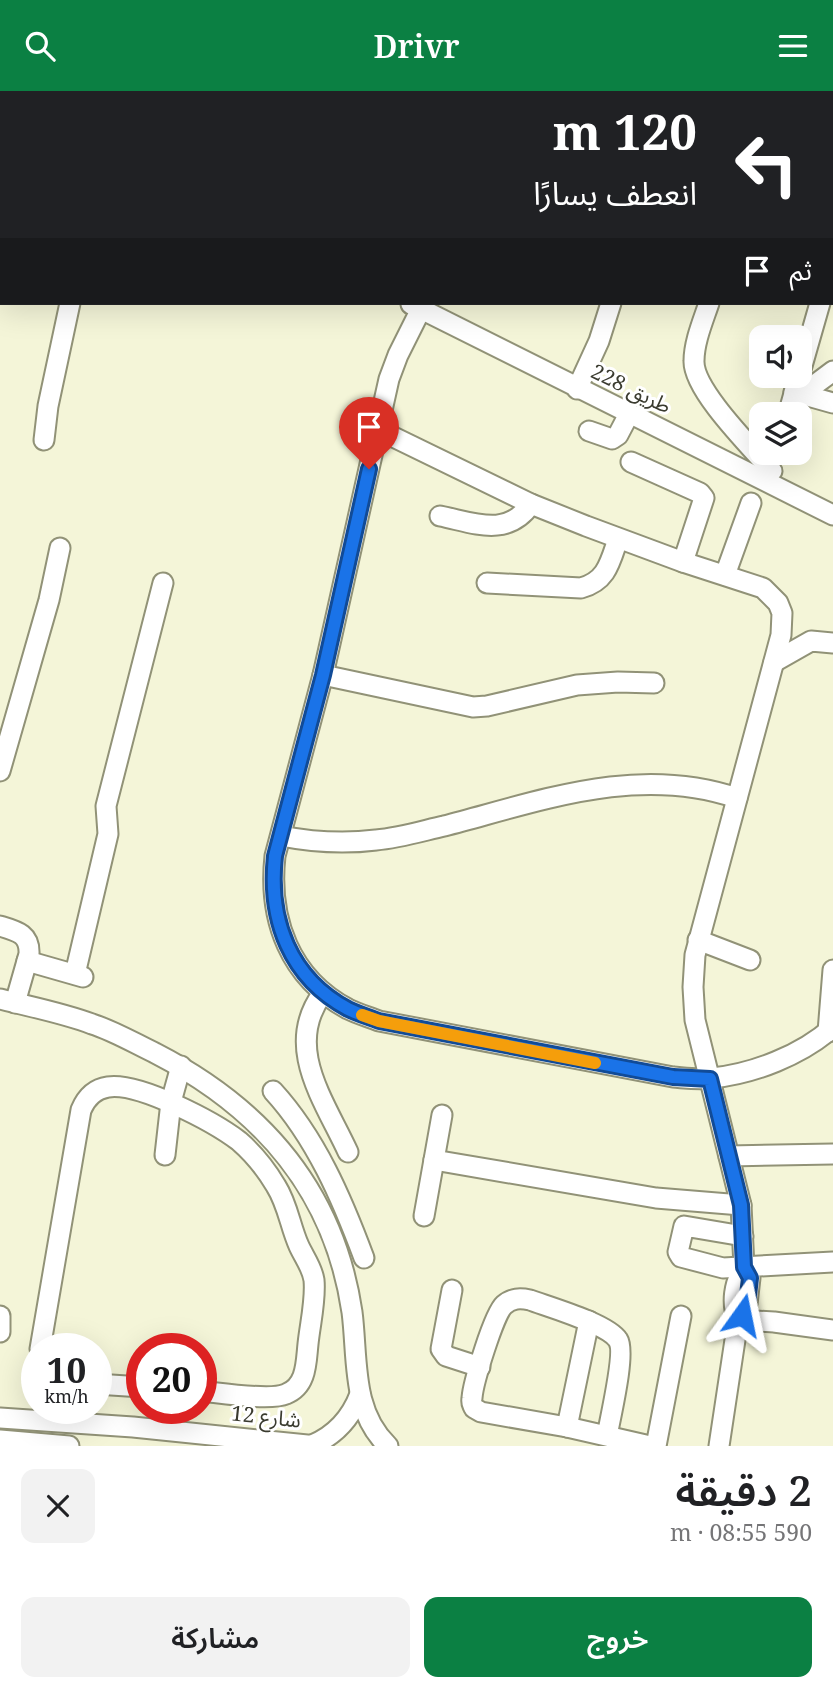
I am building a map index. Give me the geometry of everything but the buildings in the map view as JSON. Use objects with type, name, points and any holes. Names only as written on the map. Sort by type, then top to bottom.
[{"type":"street","points":[[44,440],[48,406],[70,305]]},
{"type":"street","points":[[577,389],[596,349],[610,305]]},
{"type":"street","points":[[708,305],[694,353],[695,374],[705,392],[773,469]]},
{"type":"street","points":[[812,335],[820,305]]},
{"type":"street","points":[[415,306],[377,429],[323,675],[281,836],[273,880],[275,912],[285,942],[295,960],[323,993],[349,1010],[379,1021],[673,1077],[710,1079],[745,1072],[777,1060],[804,1047],[830,1029],[833,970]]},
{"type":"street","name":"طريق 228","points":[[415,306],[629,414],[773,469],[833,515]]},
{"type":"street","points":[[812,386],[833,371]]},
{"type":"street","points":[[807,388],[833,403]]},
{"type":"street","points":[[589,431],[612,439],[618,435],[629,414]]},
{"type":"street","points":[[377,429],[531,504],[618,539],[763,588],[778,603],[783,624],[698,940],[693,988],[695,1020],[741,1205],[743,1236],[744,1267],[738,1277],[734,1296],[738,1320],[719,1446]]},
{"type":"street","points":[[631,462],[700,493],[704,498],[683,562]]},
{"type":"street","points":[[725,575],[751,503]]},
{"type":"street","points":[[440,516],[497,526],[511,523],[523,516],[531,504]]},
{"type":"street","points":[[487,583],[581,588],[595,584],[606,571],[618,539]]},
{"type":"street","points":[[0,771],[8,710],[49,600],[60,548]]},
{"type":"street","points":[[27,961],[79,976],[108,834],[106,806],[163,583]]},
{"type":"street","points":[[774,662],[811,641],[833,643]]},
{"type":"street","points":[[323,675],[473,708],[577,685],[654,683]]},
{"type":"street","points":[[281,836],[339,842],[378,840],[516,808],[570,792],[613,785],[682,785],[737,798]]},
{"type":"street","points":[[0,926],[18,931],[26,937],[30,950],[8,1001],[94,1024],[181,1066],[246,1113],[295,1166],[320,1207],[340,1255],[360,1394],[368,1421],[388,1446]]},
{"type":"street","points":[[698,940],[750,960]]},
{"type":"street","points":[[323,993],[310,1013],[305,1049],[312,1073],[348,1152]]},
{"type":"street","points":[[165,1156],[171,1103],[181,1066]]},
{"type":"street","points":[[43,1333],[84,1103],[95,1091],[112,1086],[171,1103],[219,1127],[254,1156],[278,1188],[313,1278],[303,1377],[293,1391],[277,1397],[217,1392]]},
{"type":"street","points":[[273,1091],[299,1122],[316,1151],[341,1199],[364,1258]]},
{"type":"street","points":[[424,1216],[442,1115]]},
{"type":"street","points":[[295,1166],[316,1151]]},
{"type":"street","points":[[729,1156],[833,1154]]},
{"type":"street","points":[[434,1160],[685,1202],[741,1205]]},
{"type":"street","points":[[292,1224],[320,1207]]},
{"type":"street","points":[[743,1236],[684,1226],[678,1252],[681,1257],[723,1268],[833,1262]]},
{"type":"street","points":[[452,1290],[440,1349],[446,1356],[480,1367]]},
{"type":"street","points":[[607,1436],[621,1347],[613,1334],[589,1321],[530,1300],[514,1299],[501,1308],[471,1401],[478,1411],[650,1446]]},
{"type":"street","points":[[0,1316],[0,1332]]},
{"type":"street","points":[[656,1446],[681,1316]]},
{"type":"street","points":[[738,1320],[833,1330]]},
{"type":"street","points":[[567,1427],[589,1321]]},
{"type":"street","points":[[315,1446],[338,1429],[352,1412],[360,1394]]},
{"type":"street","name":"شارع 12","points":[[0,1418],[21,1417]]},
{"type":"street","name":"شارع 12","points":[[112,1424],[315,1446]]},
{"type":"street","points":[[0,1440],[69,1446]]},
{"type":"slow traffic","points":[[362,1015],[379,1021],[595,1063]]},
{"type":"route","points":[[369,469],[323,675],[275,856],[275,912],[285,942],[301,969],[323,993],[349,1010],[379,1021],[673,1077],[710,1079],[741,1205],[744,1267],[750,1278],[747,1304],[742,1315]]}]
